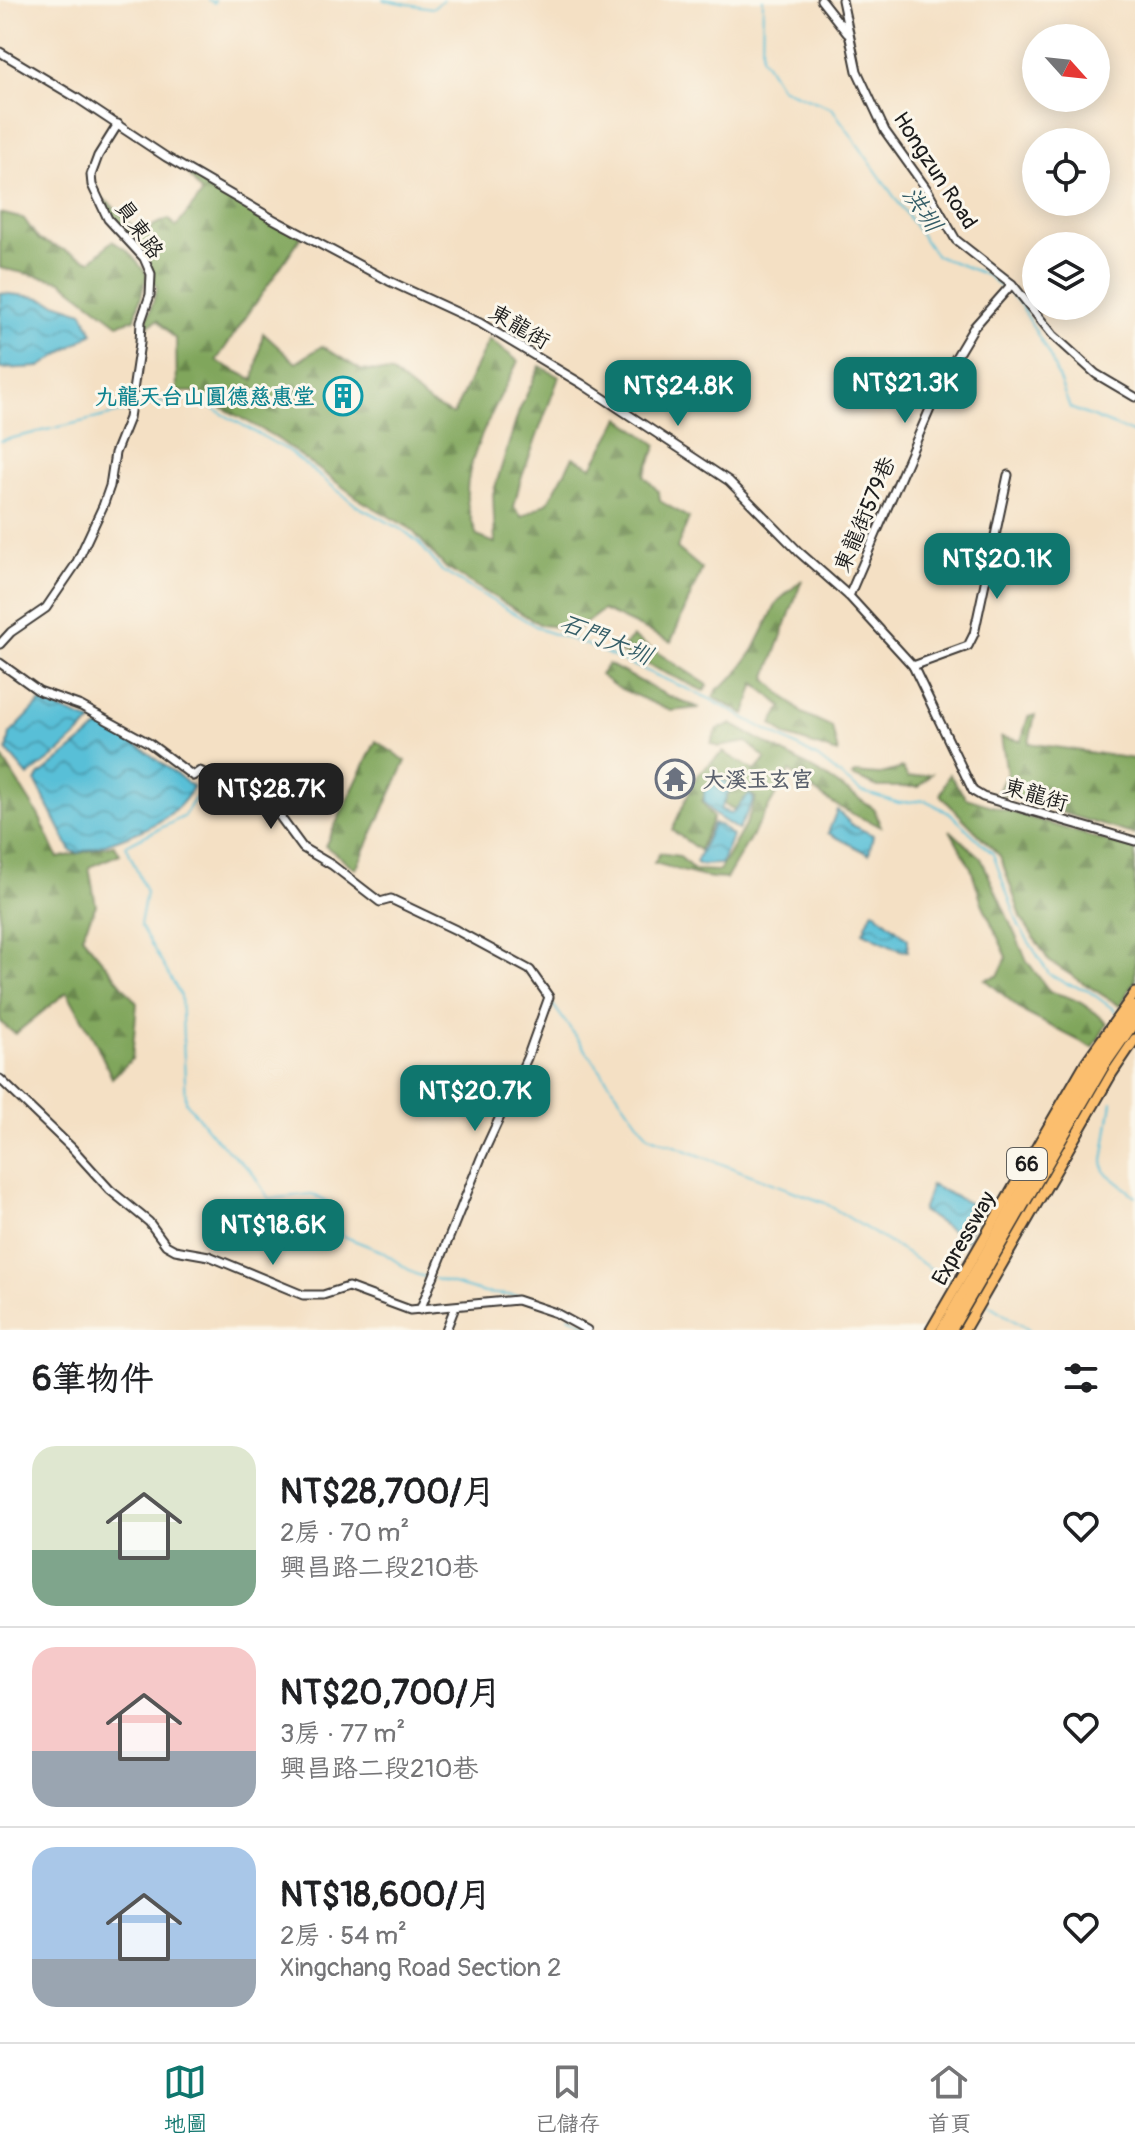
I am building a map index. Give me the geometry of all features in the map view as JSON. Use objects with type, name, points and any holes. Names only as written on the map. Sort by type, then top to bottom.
[{"type":"highway","name":"66","points":[[942,1330],[1133,1000]]},
{"type":"highway","name":"66","points":[[951,1330],[1103,1067],[1135,1021]]},
{"type":"main road","name":"Expressway","points":[[931,1330],[1086,1062],[1133,1000]]},
{"type":"main road","name":"66","points":[[964,1330],[1112,1073],[1135,1039]]},
{"type":"street","points":[[821,0],[849,34]]},
{"type":"street","name":"Hongzun Road","points":[[842,0],[857,71],[885,131],[928,191],[956,240],[1012,284],[1053,335],[1096,374],[1135,397]]},
{"type":"street","name":"東龍街","points":[[0,52],[166,157],[273,219],[389,281],[480,323],[595,393],[729,481],[799,552],[849,596],[913,666],[973,791],[983,797],[1135,841]]},
{"type":"street","name":"員東路","points":[[0,644],[11,632],[46,608],[76,564],[103,506],[110,486],[115,453],[129,418],[139,332],[150,295],[151,274],[144,258],[108,219],[92,185],[91,175],[98,156],[118,124]]},
{"type":"street","name":"東龍街579巷","points":[[849,596],[943,379],[974,327],[1012,284]]},
{"type":"street","points":[[913,666],[968,646],[974,634],[1008,475]]},
{"type":"street","points":[[0,663],[39,691],[81,706],[149,743],[193,776],[200,771],[275,810],[303,848],[332,865],[380,902],[391,899],[530,970],[548,999],[527,1058],[481,1158],[420,1310]]},
{"type":"street","points":[[0,1079],[72,1148],[110,1190],[149,1222],[166,1245],[175,1250],[209,1256],[303,1295],[323,1295],[348,1287],[410,1310],[517,1300],[556,1313],[587,1330]]},
{"type":"street","points":[[446,1330],[455,1307]]},
{"type":"green space","points":[[187,172],[301,237],[216,361],[254,380],[263,333],[296,363],[322,346],[361,370],[392,373],[431,404],[453,415],[489,339],[518,361],[471,465],[467,500],[477,536],[495,543],[493,494],[519,411],[540,366],[559,377],[520,482],[514,507],[522,517],[548,502],[573,457],[592,467],[620,418],[657,445],[644,476],[659,492],[660,501],[689,518],[677,548],[702,569],[671,642],[603,610],[578,629],[541,625],[446,568],[411,529],[362,501],[275,437],[194,392],[177,392],[176,340],[158,320],[145,327],[157,289],[145,251],[115,224],[102,199],[144,235],[154,225],[169,219],[176,227],[202,194]]},
{"type":"green space","points":[[0,213],[24,219],[39,240],[91,261],[112,241],[127,250],[147,274],[135,319],[118,324],[61,281],[0,268]]},
{"type":"green space","points":[[802,580],[766,679],[802,713],[832,727],[838,753],[786,736],[772,724],[782,707],[755,683],[745,714],[713,697],[736,675],[754,649],[778,601]]},
{"type":"green space","points":[[633,637],[708,685],[704,691],[618,651]]},
{"type":"green space","points":[[608,664],[666,695],[700,708],[671,711],[616,687],[600,675]]},
{"type":"green space","points":[[1035,715],[1029,743],[1135,759],[1135,835],[997,793],[1007,773],[1001,737],[1021,741],[1028,717]]},
{"type":"green space","points":[[731,724],[822,774],[874,809],[881,826],[832,803],[790,771],[726,879],[698,876],[654,863],[660,853],[679,856],[694,870],[719,871],[746,824],[756,798],[752,795],[735,810],[724,804],[732,784],[717,775],[702,801],[713,818],[699,850],[672,830],[697,775],[723,752],[755,771],[766,759],[747,742],[719,747],[711,743],[717,730]]},
{"type":"green space","points":[[376,741],[406,761],[356,869],[325,846]]},
{"type":"green space","points":[[0,754],[39,816],[58,858],[114,845],[120,854],[89,867],[96,905],[82,936],[137,1003],[132,1059],[112,1078],[67,992],[15,1034],[0,1022]]},
{"type":"green space","points":[[903,768],[908,778],[931,774],[919,787],[878,787],[852,776],[855,773],[878,775]]},
{"type":"green space","points":[[949,774],[966,798],[1135,850],[1135,981],[1120,1006],[1049,961],[1022,919],[1000,856],[940,795]]},
{"type":"green space","points":[[950,830],[981,858],[1027,961],[1050,992],[1081,1003],[1107,1024],[1093,1048],[1025,1013],[985,979],[998,976],[1007,957],[982,903],[971,868]]},
{"type":"water","points":[[0,293],[37,297],[83,312],[93,333],[40,367],[0,369]]},
{"type":"water","points":[[41,702],[92,722],[28,776],[7,751],[10,734]]},
{"type":"water","points":[[104,727],[143,749],[193,787],[184,801],[158,822],[127,837],[79,853],[71,851],[36,782],[39,776],[97,729]]},
{"type":"water","points":[[715,774],[731,786],[721,809],[731,814],[749,794],[754,799],[738,830],[715,815],[704,801],[704,792]]},
{"type":"water","points":[[837,810],[852,825],[873,835],[869,854],[828,833]]},
{"type":"water","points":[[713,824],[720,825],[732,836],[721,864],[699,865],[696,862]]},
{"type":"water","points":[[873,910],[908,939],[908,951],[863,932]]},
{"type":"water","points":[[931,1185],[975,1206],[967,1241],[922,1211]]},
{"type":"waterway","name":"洪圳","points":[[209,0],[214,3],[215,0]]},
{"type":"waterway","name":"洪圳","points":[[384,0],[432,8],[443,0]]},
{"type":"waterway","name":"洪圳","points":[[763,0],[762,57],[781,88],[832,108],[935,255],[987,275],[1020,303],[1051,359],[1070,408],[1135,434]]},
{"type":"waterway","name":"石門大圳","points":[[133,409],[168,401],[196,399],[287,450],[357,506],[403,530],[419,543],[442,571],[542,630],[587,645],[708,698],[818,758],[860,791],[899,803],[925,800],[951,814],[993,854],[1019,926],[1049,974],[1067,984],[1086,989],[1116,1011]]},
{"type":"waterway","name":"石門大圳","points":[[0,441],[127,411]]},
{"type":"waterway","points":[[205,783],[183,817],[126,845],[146,892],[140,925],[181,996],[186,1102],[216,1139],[252,1172],[269,1199],[312,1194],[336,1207],[343,1236],[381,1251],[415,1274],[429,1278]]},
{"type":"waterway","points":[[551,1002],[648,1136],[825,1203],[954,1283]]},
{"type":"waterway","points":[[1112,1102],[1103,1161],[1105,1172],[1135,1196]]},
{"type":"waterway","points":[[435,1279],[485,1293],[520,1296],[537,1303]]},
{"type":"waterway","points":[[986,1303],[1029,1330]]},
{"type":"waterway","points":[[569,1316],[598,1330]]},
{"type":"place","name":"九龍天台山圓德慈惠堂","points":[[343,396]]},
{"type":"place","name":"大溪玉玄宮","points":[[675,779]]}]
